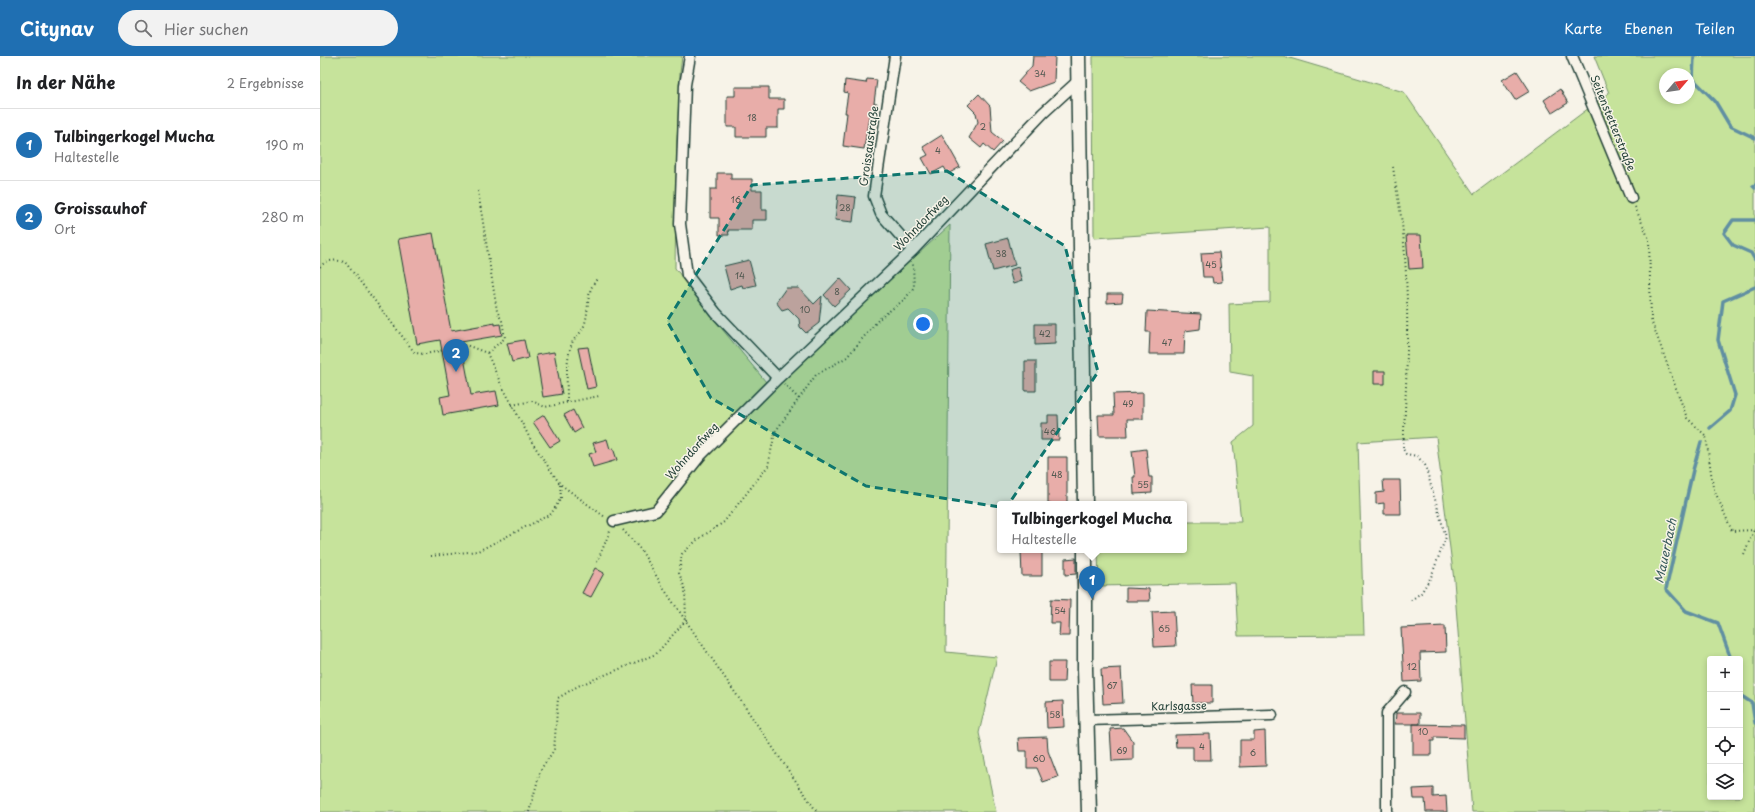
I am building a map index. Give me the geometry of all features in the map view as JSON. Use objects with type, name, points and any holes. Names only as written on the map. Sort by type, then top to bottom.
[{"type":"street","points":[[690,56],[685,85],[680,224],[687,276],[716,313],[778,378]]},
{"type":"street","name":"Groissaustraße","points":[[895,56],[874,196],[881,214],[913,250]]},
{"type":"street","points":[[1078,56],[1077,82],[1085,501]]},
{"type":"street","name":"Seitenstetterstraße","points":[[1572,56],[1631,198]]},
{"type":"street","name":"Wohndorfweg","points":[[614,521],[656,511],[700,456],[778,378],[913,250],[1043,113],[1077,82]]},
{"type":"street","points":[[1085,553],[1086,720],[1089,812]]},
{"type":"street","points":[[1387,812],[1387,713],[1404,692]]},
{"type":"street","name":"Karlsgasse","points":[[1086,720],[1272,715]]},
{"type":"path","points":[[1393,167],[1403,233],[1406,295],[1407,380],[1403,449],[1406,454],[1417,456],[1425,465],[1446,537],[1430,577],[1421,593],[1411,600]]},
{"type":"path","points":[[478,191],[497,311],[502,321],[505,338],[487,353]]},
{"type":"path","points":[[1631,198],[1649,239],[1651,320],[1687,418],[1706,436],[1713,487],[1732,531],[1754,530],[1744,554]]},
{"type":"path","points":[[529,812],[541,769],[554,750],[558,698],[578,686],[656,654],[686,620],[685,589],[679,573],[682,554],[697,540],[724,522],[768,466],[775,432],[816,376],[847,357],[879,319],[905,299],[914,287],[913,250]]},
{"type":"path","points":[[320,267],[322,264],[336,259],[345,262],[415,353],[426,354],[466,345],[487,353],[533,444],[560,484],[603,516],[614,521],[641,550],[664,589],[817,812]]},
{"type":"path","points":[[567,402],[568,362],[573,342],[583,331],[586,321],[590,287],[597,279]]},
{"type":"path","points":[[778,378],[799,399]]},
{"type":"path","points":[[512,405],[532,402],[545,407],[599,396]]},
{"type":"path","points":[[431,556],[478,551],[551,514],[561,498],[560,484]]},
{"type":"path","points":[[597,562],[614,521]]},
{"type":"highlighted area","points":[[947,171],[1065,246],[1098,372],[1006,508],[866,486],[711,398],[667,321],[752,185]]},
{"type":"green space","points":[[320,56],[682,56],[677,141],[675,268],[717,323],[771,388],[950,225],[946,652],[997,657],[979,733],[996,812],[320,812]]},
{"type":"green space","points":[[1093,56],[1283,56],[1404,92],[1474,194],[1609,93],[1594,56],[1755,56],[1755,812],[1472,812],[1454,580],[1436,437],[1358,442],[1364,635],[1238,636],[1235,583],[1099,586],[1098,553],[1187,553],[1187,522],[1241,522],[1233,442],[1253,426],[1253,376],[1230,372],[1229,304],[1270,302],[1270,227],[1094,238]]},
{"type":"building","points":[[1033,56],[1055,56],[1054,82],[1029,91],[1018,82],[1032,66]]},
{"type":"building","points":[[1517,71],[1530,91],[1515,100],[1502,80]]},
{"type":"building","points":[[867,79],[877,80],[874,103],[877,103],[874,117],[869,116],[864,149],[843,146],[848,93],[844,92],[845,80],[866,83]]},
{"type":"building","points":[[735,87],[769,87],[769,99],[784,99],[784,109],[778,109],[778,128],[766,128],[766,137],[736,137],[736,127],[727,127],[727,96],[735,96]]},
{"type":"building","points":[[1560,89],[1568,103],[1552,113],[1544,100]]},
{"type":"building","points":[[979,94],[990,106],[992,132],[1003,141],[993,152],[984,144],[981,148],[969,138],[978,122],[976,113],[968,105]]},
{"type":"building","points":[[942,135],[960,167],[948,174],[944,167],[931,174],[922,158],[928,155],[923,147]]},
{"type":"building","points":[[717,173],[731,173],[731,179],[752,179],[752,190],[762,190],[762,210],[767,210],[767,220],[752,220],[752,230],[728,230],[729,235],[719,235],[719,218],[710,218],[710,189],[717,189]]},
{"type":"building","points":[[838,195],[856,197],[853,222],[835,220]]},
{"type":"building","points":[[433,233],[451,331],[495,323],[495,325],[500,324],[502,335],[461,342],[471,395],[496,391],[499,405],[443,415],[440,397],[450,395],[440,340],[417,344],[398,239]]},
{"type":"building","points":[[1406,235],[1421,235],[1423,268],[1409,269]]},
{"type":"building","points":[[1008,238],[1015,265],[993,271],[986,244]]},
{"type":"building","points":[[1219,252],[1222,282],[1213,283],[1212,277],[1203,277],[1201,253]]},
{"type":"building","points":[[749,260],[756,285],[743,288],[742,285],[730,289],[724,266]]},
{"type":"building","points":[[1018,267],[1022,281],[1013,284],[1009,270]]},
{"type":"building","points":[[840,278],[851,290],[834,306],[824,295]]},
{"type":"building","points":[[786,288],[799,288],[814,304],[822,296],[819,323],[806,333],[800,327],[799,319],[788,308],[782,310],[776,302]]},
{"type":"building","points":[[1107,294],[1123,294],[1122,302],[1107,303]]},
{"type":"building","points":[[1147,311],[1201,314],[1200,329],[1185,331],[1184,354],[1149,354],[1150,332],[1146,332]]},
{"type":"building","points":[[1035,324],[1055,324],[1055,344],[1035,345]]},
{"type":"building","points":[[524,340],[528,358],[512,362],[507,343]]},
{"type":"building","points":[[588,347],[596,387],[587,389],[578,348]]},
{"type":"building","points":[[554,352],[562,394],[543,397],[536,355]]},
{"type":"building","points":[[1025,361],[1036,361],[1036,391],[1025,391]]},
{"type":"building","points":[[1374,371],[1385,371],[1385,384],[1374,384]]},
{"type":"building","points":[[1143,393],[1143,419],[1127,419],[1128,436],[1099,436],[1098,415],[1114,415],[1113,394]]},
{"type":"building","points":[[573,410],[582,428],[574,433],[564,415]]},
{"type":"building","points":[[544,415],[560,441],[550,447],[533,422]]},
{"type":"building","points":[[1048,415],[1058,415],[1059,440],[1041,440],[1041,423],[1048,423]]},
{"type":"building","points":[[607,439],[610,449],[613,448],[617,460],[593,467],[589,454],[596,452],[593,443]]},
{"type":"building","points":[[1146,449],[1149,477],[1152,477],[1152,493],[1134,494],[1133,477],[1135,477],[1132,451]]},
{"type":"building","points":[[1048,457],[1067,457],[1067,501],[1048,501]]},
{"type":"building","points":[[1383,480],[1400,480],[1401,514],[1384,514],[1384,503],[1376,504],[1376,493],[1384,492]]},
{"type":"building","points":[[1021,553],[1042,553],[1042,576],[1022,576]]},
{"type":"building","points":[[1076,558],[1076,574],[1065,575],[1065,559]]},
{"type":"building","points":[[595,568],[604,573],[591,597],[582,593]]},
{"type":"building","points":[[1126,588],[1149,589],[1150,601],[1126,601]]},
{"type":"building","points":[[1051,599],[1070,600],[1069,636],[1059,636],[1060,623],[1050,623]]},
{"type":"building","points":[[1174,611],[1176,646],[1154,647],[1152,612]]},
{"type":"building","points":[[1445,626],[1446,652],[1420,653],[1421,681],[1404,682],[1401,628]]},
{"type":"building","points":[[1049,662],[1065,662],[1064,682],[1049,682]]},
{"type":"building","points":[[1121,668],[1123,703],[1103,704],[1101,669]]},
{"type":"building","points":[[1192,685],[1212,685],[1212,703],[1193,703]]},
{"type":"building","points":[[1063,701],[1064,727],[1047,728],[1046,702]]},
{"type":"building","points":[[1396,713],[1420,713],[1420,724],[1395,724]]},
{"type":"building","points":[[1413,724],[1464,725],[1464,738],[1434,737],[1434,741],[1431,741],[1431,755],[1413,755]]},
{"type":"building","points":[[1123,728],[1133,742],[1133,760],[1112,761],[1110,729]]},
{"type":"building","points":[[1265,731],[1266,766],[1240,767],[1240,740],[1254,740],[1254,732]]},
{"type":"building","points":[[1210,734],[1211,760],[1193,760],[1193,747],[1176,747],[1175,735]]},
{"type":"building","points":[[1047,737],[1048,751],[1058,777],[1043,782],[1037,768],[1027,768],[1027,751],[1019,751],[1018,738]]},
{"type":"building","points":[[1433,788],[1433,797],[1446,796],[1447,812],[1426,812],[1425,799],[1414,799],[1413,789]]},
{"type":"waterway","name":"Mauerbach","points":[[1694,56],[1693,79],[1715,101],[1730,126],[1755,138]]},
{"type":"waterway","name":"Mauerbach","points":[[1755,185],[1753,186],[1755,188]]},
{"type":"waterway","name":"Mauerbach","points":[[1755,220],[1733,220],[1724,233],[1733,245],[1751,253],[1755,260]]},
{"type":"waterway","name":"Mauerbach","points":[[1710,428],[1730,411],[1735,395],[1718,340],[1723,301],[1755,287]]},
{"type":"waterway","name":"Mauerbach","points":[[1701,442],[1693,470],[1666,589],[1686,611],[1718,623],[1730,656]]},
{"type":"waterway","name":"Mauerbach","points":[[1743,697],[1752,703],[1755,723]]},
{"type":"place","name":"Groissauhof","points":[[456,372]]},
{"type":"place","name":"Tulbingerkogel Mucha","points":[[1092,599]]}]
